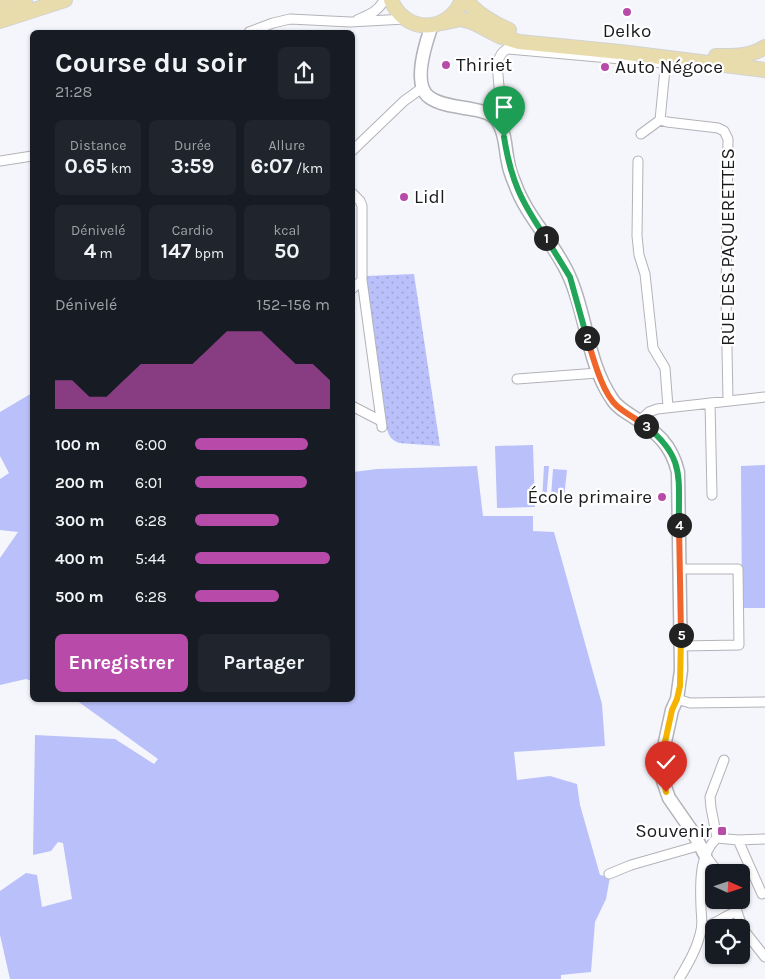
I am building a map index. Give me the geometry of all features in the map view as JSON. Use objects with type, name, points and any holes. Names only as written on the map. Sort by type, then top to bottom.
[{"type":"main road","points":[[0,8],[25,0]]},
{"type":"main road","points":[[0,20],[65,0]]},
{"type":"main road","points":[[391,0],[399,13],[409,21],[437,24],[461,19],[472,22],[499,36],[519,42],[765,70]]},
{"type":"main road","points":[[437,24],[452,16],[462,0]]},
{"type":"main road","points":[[466,0],[477,12],[498,25],[520,34],[765,63]]},
{"type":"main road","points":[[716,56],[745,56],[765,47]]},
{"type":"street","points":[[350,22],[372,14],[384,0]]},
{"type":"street","points":[[254,30],[290,19],[350,22],[409,21],[420,33],[424,46]]},
{"type":"street","points":[[437,24],[424,46],[420,79],[422,88],[428,96],[439,101],[493,115],[499,123],[504,137],[508,164],[522,200],[570,277],[598,373],[616,405],[659,436],[674,457],[678,472],[680,686],[668,728],[663,781],[668,798],[713,864]]},
{"type":"street","points":[[493,115],[499,101],[498,59],[501,52],[507,49],[662,63],[665,69],[660,120],[641,134]]},
{"type":"street","points":[[355,148],[402,103],[422,88]]},
{"type":"street","name":"RUE DES PAQUERETTES","points":[[660,120],[718,128],[724,130],[728,139],[726,298],[728,400]]},
{"type":"street","points":[[0,161],[30,156]]},
{"type":"street","points":[[638,161],[637,236],[639,255],[645,274],[653,348],[665,368],[668,407]]},
{"type":"street","points":[[355,196],[362,206],[362,280],[382,424],[355,408]]},
{"type":"street","points":[[355,286],[362,280]]},
{"type":"street","points":[[518,379],[598,373]]},
{"type":"street","points":[[639,421],[649,412],[657,409],[765,396]]},
{"type":"street","points":[[710,403],[712,495]]},
{"type":"street","points":[[680,569],[738,569],[739,645],[681,646]]},
{"type":"street","points":[[677,699],[690,703],[765,702]]},
{"type":"street","points":[[717,838],[710,797],[724,760]]},
{"type":"street","points":[[609,874],[632,865],[703,850],[717,838],[738,840],[765,839]]},
{"type":"street","points":[[738,840],[762,894]]},
{"type":"street","points":[[679,979],[688,963],[702,928],[701,877],[703,850]]},
{"type":"street","points":[[735,909],[743,929],[765,957]]},
{"type":"street","points":[[702,928],[708,927],[725,916],[736,912]]},
{"type":"shaded area","points":[[414,274],[440,446],[399,443],[391,438],[387,429],[366,276]]},
{"type":"shaded area","points":[[30,394],[30,680],[26,679],[0,685],[0,558],[18,532],[0,530],[0,479],[9,473],[0,456],[0,412]]},
{"type":"shaded area","points":[[533,445],[535,507],[497,508],[495,446]]},
{"type":"shaded area","points":[[765,465],[765,608],[742,608],[741,466]]},
{"type":"shaded area","points":[[477,466],[483,516],[533,516],[533,531],[554,532],[602,704],[605,746],[514,752],[517,780],[550,776],[577,784],[580,805],[600,875],[610,877],[606,899],[595,922],[591,972],[561,975],[561,979],[10,979],[0,935],[0,891],[26,873],[37,875],[42,907],[72,899],[63,843],[58,842],[51,851],[33,855],[35,735],[115,739],[154,764],[158,759],[79,702],[355,702],[355,472],[377,469]]},
{"type":"shaded area","points":[[544,466],[549,466],[546,501],[542,501]]},
{"type":"shaded area","points":[[553,469],[567,470],[564,498],[551,497]]},
{"type":"place","name":"Delko","points":[[627,12]]},
{"type":"place","name":"Thiriet","points":[[446,65]]},
{"type":"place","name":"Auto Négoce","points":[[605,67]]},
{"type":"place","name":"Lidl","points":[[404,197]]},
{"type":"place","name":"École primaire","points":[[662,497]]},
{"type":"place","name":"Souvenir","points":[[722,831]]},
{"type":"route","points":[[504,137],[508,164],[522,200],[570,277],[594,363],[611,399],[616,405],[659,436],[674,457],[678,472],[681,660],[680,686],[672,710],[665,742],[662,773],[666,792]]}]
